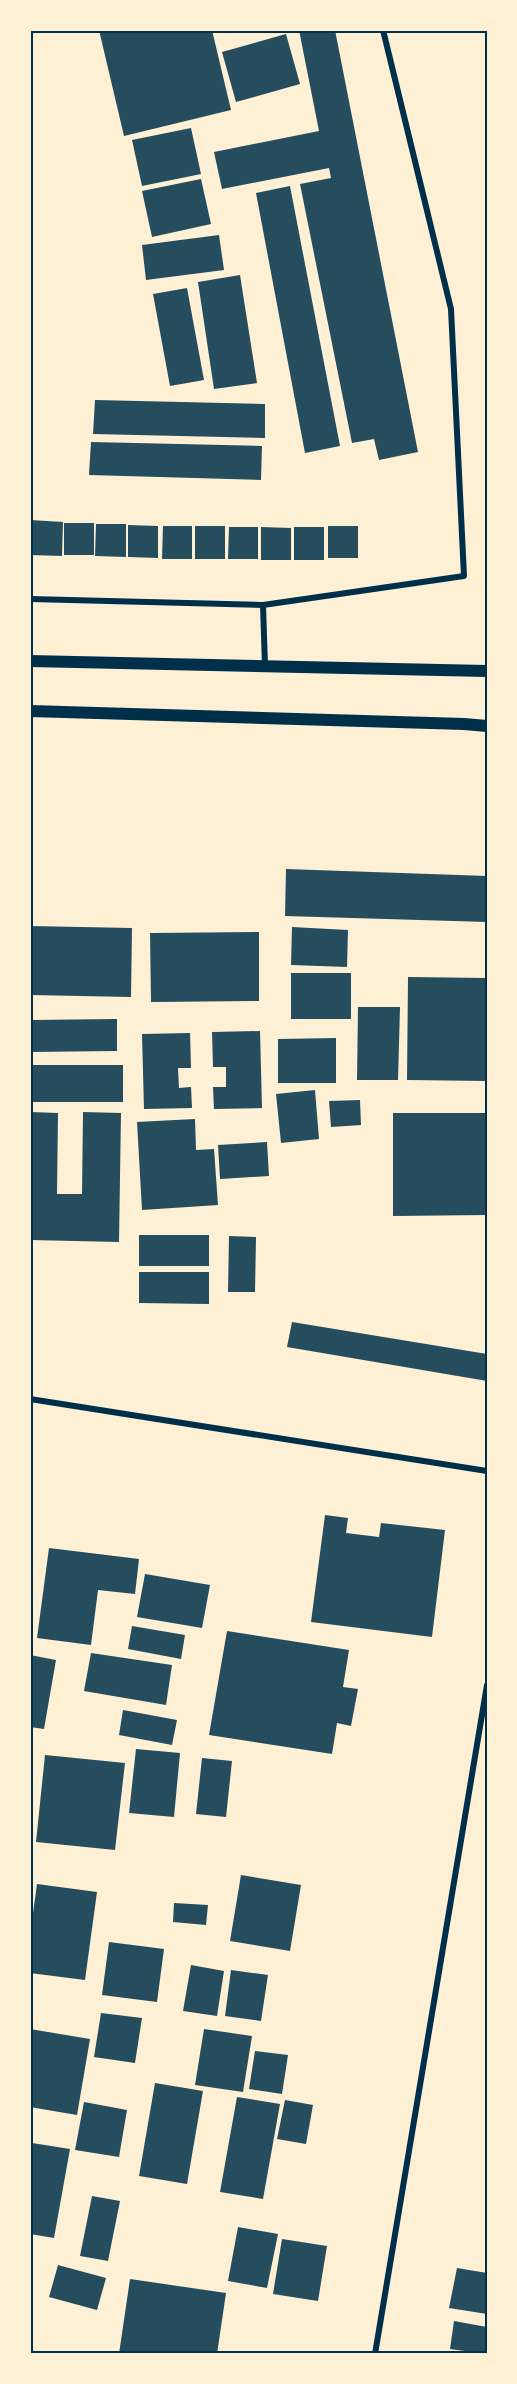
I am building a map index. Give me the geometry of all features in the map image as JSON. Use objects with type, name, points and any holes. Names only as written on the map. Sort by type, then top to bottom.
[{"type":"main road","points":[[30,661],[487,671]]},
{"type":"main road","points":[[30,711],[452,723],[487,726]]},
{"type":"street","points":[[30,599],[263,605],[464,576],[451,309],[383,30]]},
{"type":"street","points":[[263,605],[264,666]]},
{"type":"street","points":[[30,1399],[487,1471]]},
{"type":"street","points":[[375,2354],[487,1685]]},
{"type":"building","points":[[99,30],[212,30],[231,110],[124,136]]},
{"type":"building","points":[[299,30],[335,30],[418,452],[379,460],[374,439],[352,443],[300,184],[331,178],[329,168],[222,189],[214,152],[319,131]]},
{"type":"building","points":[[286,34],[300,84],[236,102],[222,52]]},
{"type":"building","points":[[191,128],[201,174],[142,186],[132,140]]},
{"type":"building","points":[[201,179],[211,224],[152,237],[142,191]]},
{"type":"building","points":[[290,186],[340,446],[305,453],[256,193]]},
{"type":"building","points":[[219,235],[224,270],[146,280],[142,245]]},
{"type":"building","points":[[240,275],[257,383],[214,389],[198,282]]},
{"type":"building","points":[[187,288],[204,380],[170,386],[153,294]]},
{"type":"building","points":[[95,400],[265,404],[265,438],[93,434]]},
{"type":"building","points":[[91,442],[262,446],[261,480],[89,475]]},
{"type":"building","points":[[30,520],[63,522],[62,556],[30,555]]},
{"type":"building","points":[[64,523],[94,523],[94,555],[64,555]]},
{"type":"building","points":[[96,524],[126,524],[126,557],[95,556]]},
{"type":"building","points":[[128,525],[158,526],[158,558],[128,557]]},
{"type":"building","points":[[163,526],[192,526],[192,559],[162,559]]},
{"type":"building","points":[[195,526],[225,526],[225,559],[195,559]]},
{"type":"building","points":[[328,526],[358,526],[358,558],[328,558]]},
{"type":"building","points":[[229,527],[258,527],[258,559],[228,559]]},
{"type":"building","points":[[261,527],[291,528],[291,560],[261,560]]},
{"type":"building","points":[[294,527],[324,527],[324,560],[294,560]]},
{"type":"building","points":[[286,869],[487,876],[487,922],[285,916]]},
{"type":"building","points":[[30,926],[132,928],[131,997],[30,995]]},
{"type":"building","points":[[292,927],[348,930],[347,967],[291,965]]},
{"type":"building","points":[[259,932],[259,1001],[151,1002],[150,933]]},
{"type":"building","points":[[291,973],[351,973],[351,1019],[291,1019]]},
{"type":"building","points":[[408,977],[487,978],[487,1081],[407,1080]]},
{"type":"building","points":[[358,1007],[400,1007],[398,1080],[357,1080]]},
{"type":"building","points":[[117,1019],[117,1051],[30,1052],[30,1020]]},
{"type":"building","points":[[260,1031],[262,1108],[214,1109],[213,1087],[226,1087],[226,1067],[213,1067],[212,1032]]},
{"type":"building","points":[[190,1033],[191,1068],[178,1068],[179,1088],[191,1087],[192,1108],[144,1109],[142,1034]]},
{"type":"building","points":[[336,1038],[336,1083],[278,1083],[278,1039]]},
{"type":"building","points":[[30,1065],[123,1065],[123,1102],[30,1102]]},
{"type":"building","points":[[315,1090],[319,1139],[281,1143],[276,1094]]},
{"type":"building","points":[[360,1100],[361,1125],[331,1127],[329,1101]]},
{"type":"building","points":[[30,1112],[58,1113],[57,1194],[82,1194],[83,1112],[121,1113],[119,1242],[30,1240]]},
{"type":"building","points":[[393,1113],[487,1113],[487,1215],[393,1216]]},
{"type":"building","points":[[195,1119],[196,1150],[214,1149],[218,1205],[142,1210],[137,1122]]},
{"type":"building","points":[[267,1142],[269,1176],[220,1179],[218,1145]]},
{"type":"building","points":[[139,1235],[209,1235],[209,1266],[139,1266]]},
{"type":"building","points":[[229,1236],[256,1237],[255,1292],[228,1292]]},
{"type":"building","points":[[139,1272],[209,1272],[209,1304],[139,1303]]},
{"type":"building","points":[[292,1322],[487,1354],[487,1381],[287,1347]]},
{"type":"building","points":[[325,1515],[348,1518],[346,1533],[379,1537],[381,1523],[445,1530],[432,1637],[311,1622]]},
{"type":"building","points":[[49,1548],[139,1559],[135,1594],[98,1590],[91,1645],[37,1638]]},
{"type":"building","points":[[145,1574],[210,1585],[202,1628],[137,1617]]},
{"type":"building","points":[[132,1626],[185,1635],[181,1659],[128,1649]]},
{"type":"building","points":[[227,1631],[349,1650],[343,1687],[358,1689],[351,1726],[337,1723],[332,1754],[209,1735]]},
{"type":"building","points":[[91,1653],[172,1665],[166,1705],[84,1691]]},
{"type":"building","points":[[30,1655],[56,1660],[44,1729],[30,1727]]},
{"type":"building","points":[[123,1710],[177,1720],[172,1745],[119,1735]]},
{"type":"building","points":[[136,1749],[180,1753],[174,1817],[129,1813]]},
{"type":"building","points":[[45,1755],[125,1763],[115,1850],[36,1842]]},
{"type":"building","points":[[202,1758],[232,1761],[226,1817],[196,1814]]},
{"type":"building","points":[[241,1875],[301,1885],[290,1951],[230,1941]]},
{"type":"building","points":[[37,1884],[97,1892],[85,1980],[30,1973],[30,1935]]},
{"type":"building","points":[[174,1903],[208,1905],[206,1925],[173,1922]]},
{"type":"building","points":[[109,1942],[164,1949],[157,2002],[102,1995]]},
{"type":"building","points":[[191,1965],[224,1971],[217,2016],[183,2011]]},
{"type":"building","points":[[231,1970],[268,1975],[261,2021],[225,2016]]},
{"type":"building","points":[[101,2013],[142,2018],[135,2063],[94,2057]]},
{"type":"building","points":[[30,2029],[90,2039],[77,2115],[30,2107]]},
{"type":"building","points":[[204,2029],[252,2036],[243,2092],[195,2085]]},
{"type":"building","points":[[255,2051],[288,2055],[282,2094],[249,2089]]},
{"type":"building","points":[[155,2083],[203,2091],[187,2184],[139,2176]]},
{"type":"building","points":[[237,2097],[280,2104],[263,2199],[220,2192]]},
{"type":"building","points":[[285,2100],[313,2105],[306,2144],[277,2139]]},
{"type":"building","points":[[84,2102],[127,2110],[119,2157],[75,2150]]},
{"type":"building","points":[[32,2143],[70,2149],[54,2238],[30,2234]]},
{"type":"building","points":[[92,2196],[120,2201],[108,2261],[80,2256]]},
{"type":"building","points":[[238,2227],[278,2234],[267,2288],[228,2281]]},
{"type":"building","points":[[282,2239],[327,2246],[318,2301],[273,2294]]},
{"type":"building","points":[[58,2265],[106,2278],[97,2310],[49,2297]]},
{"type":"building","points":[[457,2268],[487,2273],[487,2314],[449,2308]]},
{"type":"building","points":[[130,2279],[226,2293],[217,2354],[119,2354]]},
{"type":"building","points":[[454,2321],[487,2327],[487,2354],[450,2349]]}]
